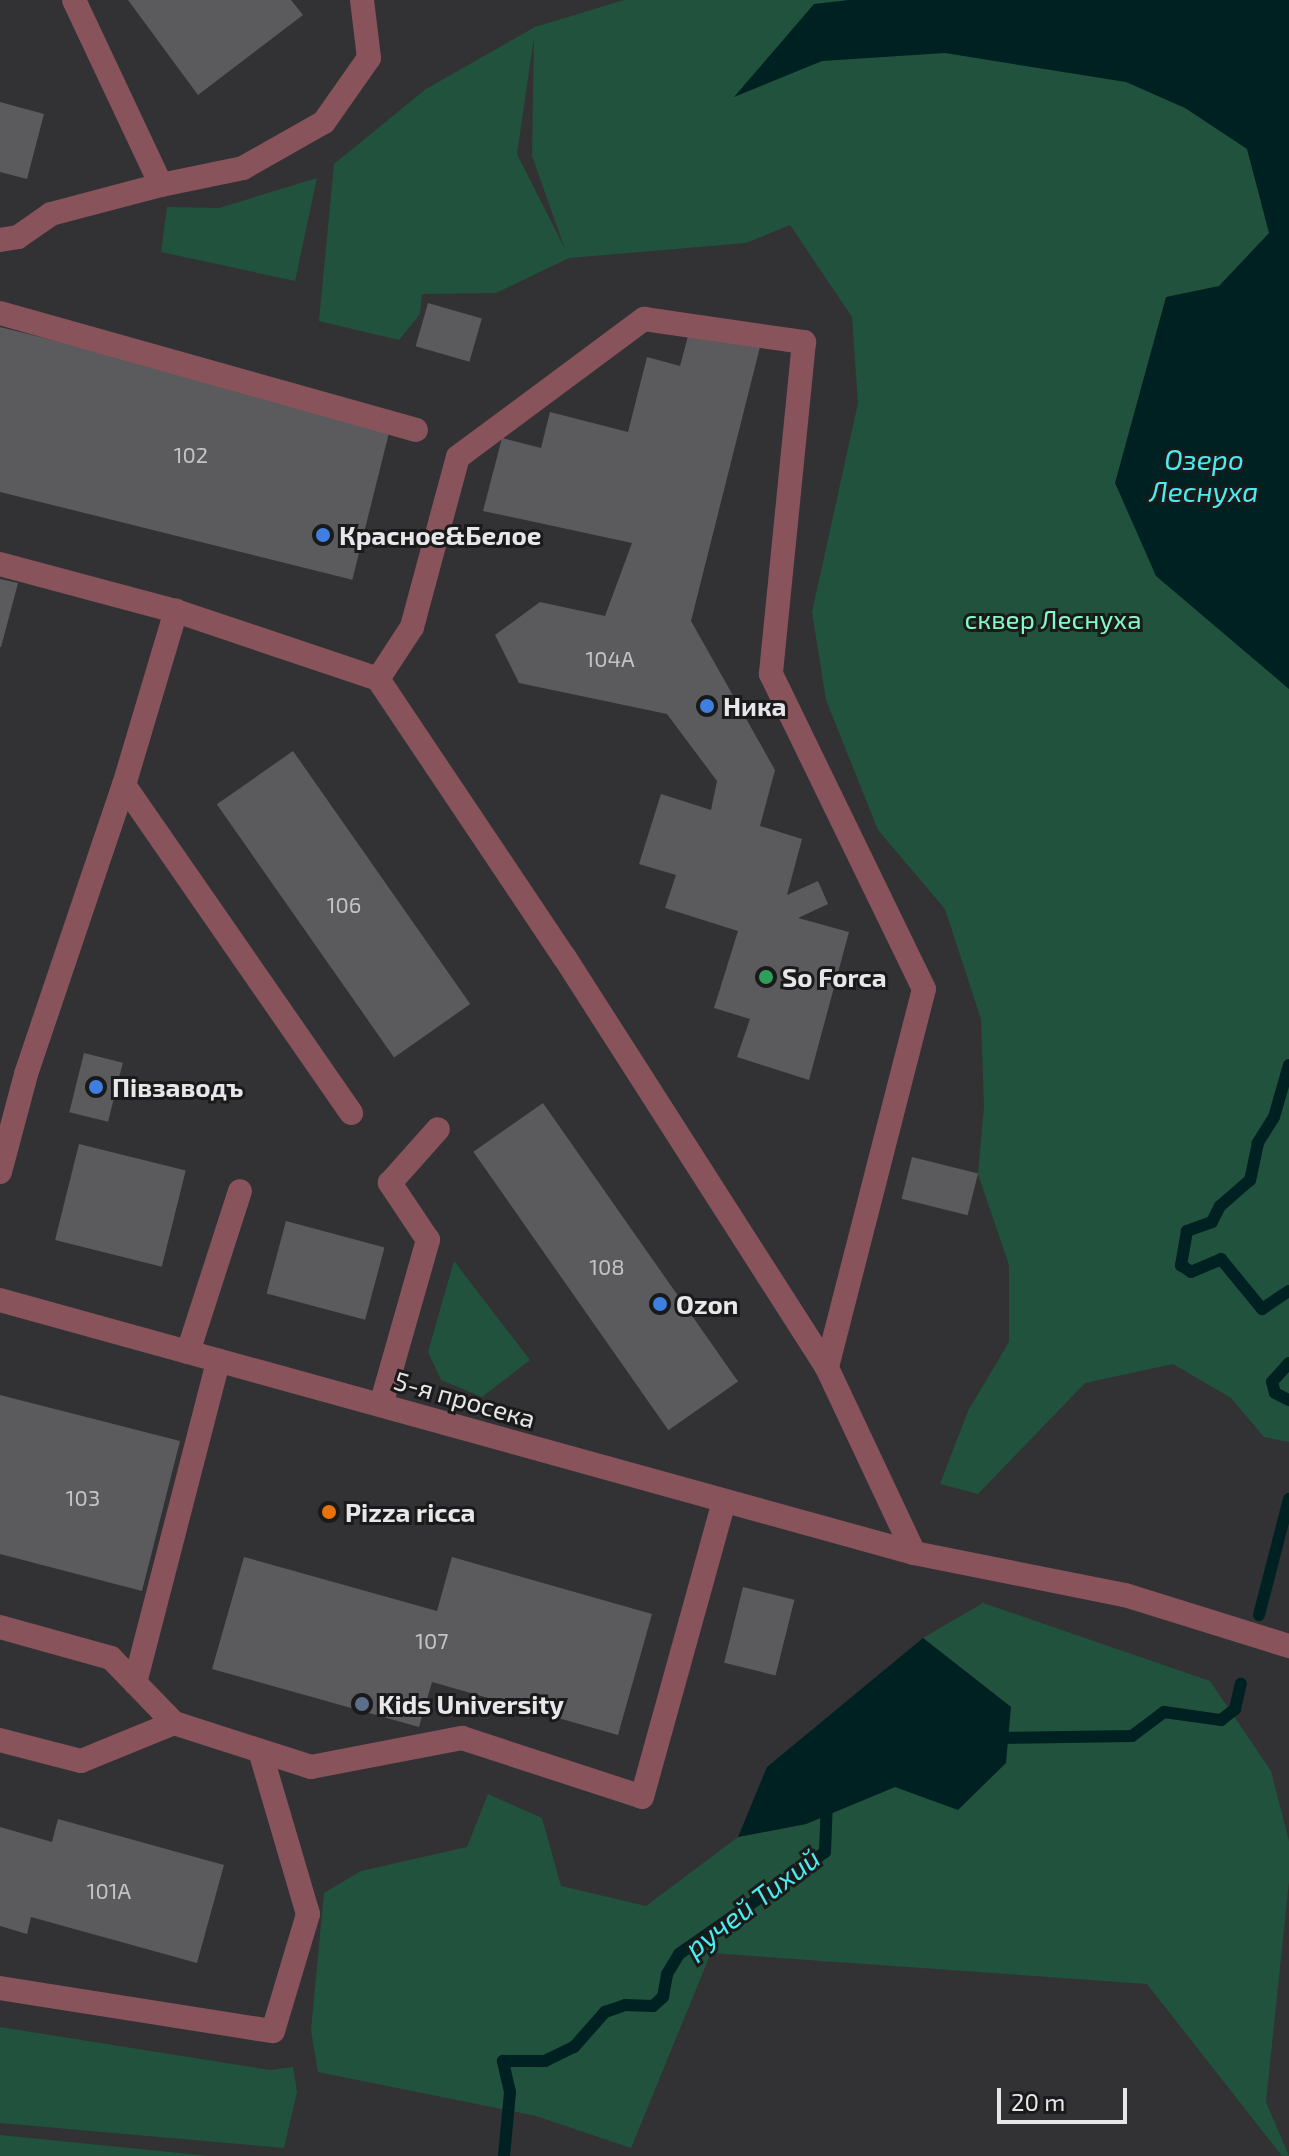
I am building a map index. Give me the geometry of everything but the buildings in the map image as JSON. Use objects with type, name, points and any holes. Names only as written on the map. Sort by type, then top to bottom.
[{"type":"street","points":[[74,0],[161,185]]},
{"type":"street","points":[[0,240],[18,237],[51,214],[161,185],[243,168],[324,122],[369,58],[362,0]]},
{"type":"street","points":[[0,313],[416,430]]},
{"type":"street","points":[[378,679],[412,627],[458,457],[644,319],[804,342],[771,674],[924,989],[827,1368]]},
{"type":"street","points":[[0,564],[176,611],[378,679],[565,958],[827,1368],[914,1553]]},
{"type":"street","points":[[0,1172],[26,1074],[124,785],[176,611]]},
{"type":"street","points":[[124,785],[351,1113]]},
{"type":"street","points":[[381,1405],[428,1240],[390,1183],[438,1129]]},
{"type":"street","points":[[188,1352],[240,1191]]},
{"type":"street","name":"5-я просека","points":[[0,1300],[914,1553],[1125,1595],[1289,1646]]},
{"type":"street","points":[[135,1683],[218,1361]]},
{"type":"street","points":[[0,1627],[111,1658],[174,1723],[311,1767],[462,1738],[642,1797],[724,1501]]},
{"type":"street","points":[[0,1740],[81,1761],[174,1723]]},
{"type":"street","points":[[0,1988],[273,2031],[308,1914],[260,1751]]},
{"type":"green space","name":"сквер Леснуха","points":[[624,0],[1289,0],[1289,1442],[1264,1437],[1231,1398],[1173,1364],[1085,1383],[978,1494],[940,1484],[968,1411],[1009,1342],[1009,1265],[978,1174],[984,1106],[981,1019],[945,909],[878,830],[826,700],[812,612],[858,403],[852,317],[790,225],[746,243],[569,258],[496,293],[422,294],[420,314],[399,340],[319,321],[334,164],[426,89],[535,27]],"holes":[[[534,37],[532,156],[565,249],[517,154]]]},
{"type":"green space","points":[[317,178],[295,281],[161,252],[167,207],[219,208]]},
{"type":"green space","points":[[454,1261],[530,1360],[482,1397],[441,1380],[428,1352]]},
{"type":"green space","points":[[983,1603],[1210,1681],[1271,1771],[1289,1841],[1289,1881],[1266,2102],[1289,2156],[1282,2156],[1147,1984],[711,1953],[631,2148],[536,2116],[318,2072],[311,2030],[324,1893],[361,1871],[467,1847],[488,1794],[542,1818],[561,1886],[646,1906],[738,1837],[806,1824],[895,1787],[1011,1707],[923,1638]]},
{"type":"green space","points":[[0,2027],[270,2070],[293,2067],[297,2092],[284,2148],[0,2123]]},
{"type":"green space","points":[[0,2135],[209,2156],[0,2156]]},
{"type":"water","name":"Озеро Леснуха","points":[[849,0],[1289,0],[1289,689],[1156,576],[1115,483],[1166,297],[1219,286],[1269,233],[1247,149],[1185,108],[1126,82],[945,53],[822,61],[734,97],[814,4]]},
{"type":"water","points":[[923,1638],[1011,1707],[1006,1763],[958,1810],[895,1787],[806,1824],[738,1837],[767,1767]]},
{"type":"waterway","name":"ручей Тихий","points":[[1289,1065],[1274,1117],[1258,1143],[1250,1180],[1220,1206],[1212,1222],[1187,1231],[1181,1265],[1191,1272],[1221,1259],[1262,1309],[1289,1291]]},
{"type":"waterway","name":"ручей Тихий","points":[[1289,1363],[1272,1382],[1275,1393],[1289,1400]]},
{"type":"waterway","name":"ручей Тихий","points":[[1259,1615],[1289,1499]]},
{"type":"waterway","name":"ручей Тихий","points":[[994,1738],[1132,1736],[1164,1712],[1221,1720],[1235,1709],[1241,1684]]},
{"type":"waterway","name":"ручей Тихий","points":[[504,2156],[510,2092],[503,2061],[545,2061],[574,2047],[605,2012],[625,2005],[653,2006],[663,1997],[667,1974],[679,1954],[825,1852],[827,1800]]},
{"type":"place","name":"Красное&Белое","points":[[323,535]]},
{"type":"place","name":"Ника","points":[[707,706]]},
{"type":"place","name":"So Forca","points":[[766,977]]},
{"type":"place","name":"Пiвзаводъ","points":[[96,1087]]},
{"type":"place","name":"Ozon","points":[[660,1304]]},
{"type":"place","name":"Pizza ricca","points":[[329,1512]]},
{"type":"place","name":"Kids University","points":[[362,1704]]}]
